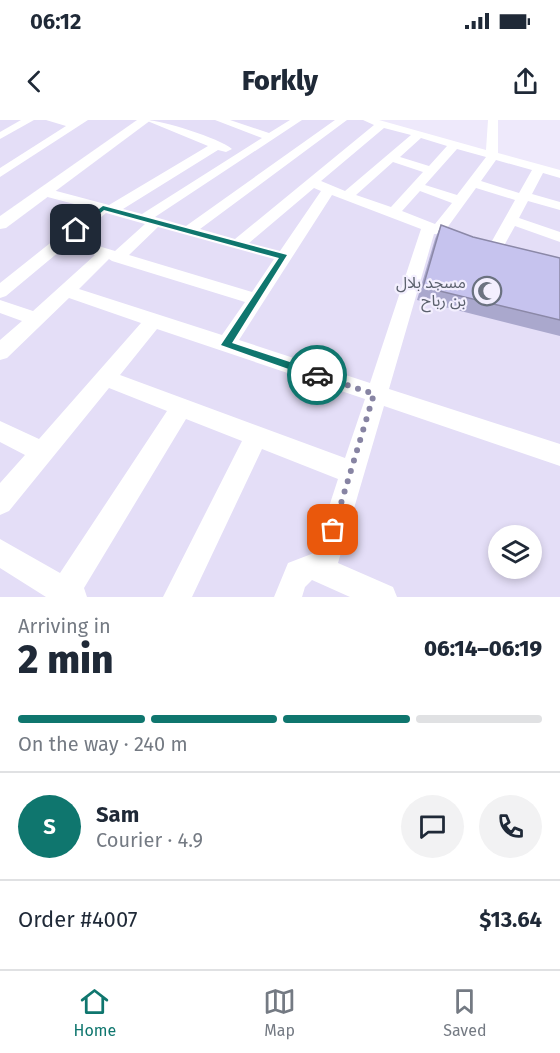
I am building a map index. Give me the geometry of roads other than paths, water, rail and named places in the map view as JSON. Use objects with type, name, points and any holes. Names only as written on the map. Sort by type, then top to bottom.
[{"type":"street","points":[[0,136],[29,120]]},
{"type":"street","points":[[51,120],[80,122]]},
{"type":"street","points":[[0,224],[147,120],[218,145],[268,173]]},
{"type":"street","points":[[220,120],[271,137]]},
{"type":"street","points":[[188,231],[342,120]]},
{"type":"street","points":[[368,120],[560,174]]},
{"type":"street","points":[[322,569],[374,394],[434,229],[460,201],[493,155],[493,120]]},
{"type":"street","points":[[0,352],[66,291],[112,256],[149,220],[271,137],[290,121]]},
{"type":"street","points":[[0,173],[80,122]]},
{"type":"street","points":[[238,244],[382,124]]},
{"type":"street","points":[[347,196],[419,134]]},
{"type":"street","points":[[313,141],[375,173]]},
{"type":"street","points":[[393,213],[455,144]]},
{"type":"street","points":[[0,292],[63,240],[107,209],[218,145]]},
{"type":"street","points":[[392,158],[431,170]]},
{"type":"street","points":[[480,245],[502,248],[511,220],[539,168]]},
{"type":"street","points":[[312,183],[453,236]]},
{"type":"street","points":[[473,183],[560,206]]},
{"type":"street","points":[[417,186],[460,201]]},
{"type":"street","points":[[226,345],[329,189]]},
{"type":"street","points":[[45,192],[284,256]]},
{"type":"street","points":[[511,220],[560,237]]},
{"type":"street","points":[[63,240],[256,299]]},
{"type":"street","points":[[66,291],[560,455]]},
{"type":"street","points":[[0,306],[36,319]]},
{"type":"street","points":[[0,502],[154,320]]},
{"type":"street","points":[[105,378],[350,472]]},
{"type":"street","points":[[0,553],[69,595],[182,407]]},
{"type":"street","points":[[0,431],[42,452]]},
{"type":"street","points":[[177,597],[257,436]]},
{"type":"street","points":[[288,597],[296,574],[303,568],[312,566],[383,597]]},
{"type":"place","name":"مسجد بلال بن رباح","points":[[487,291]]}]
